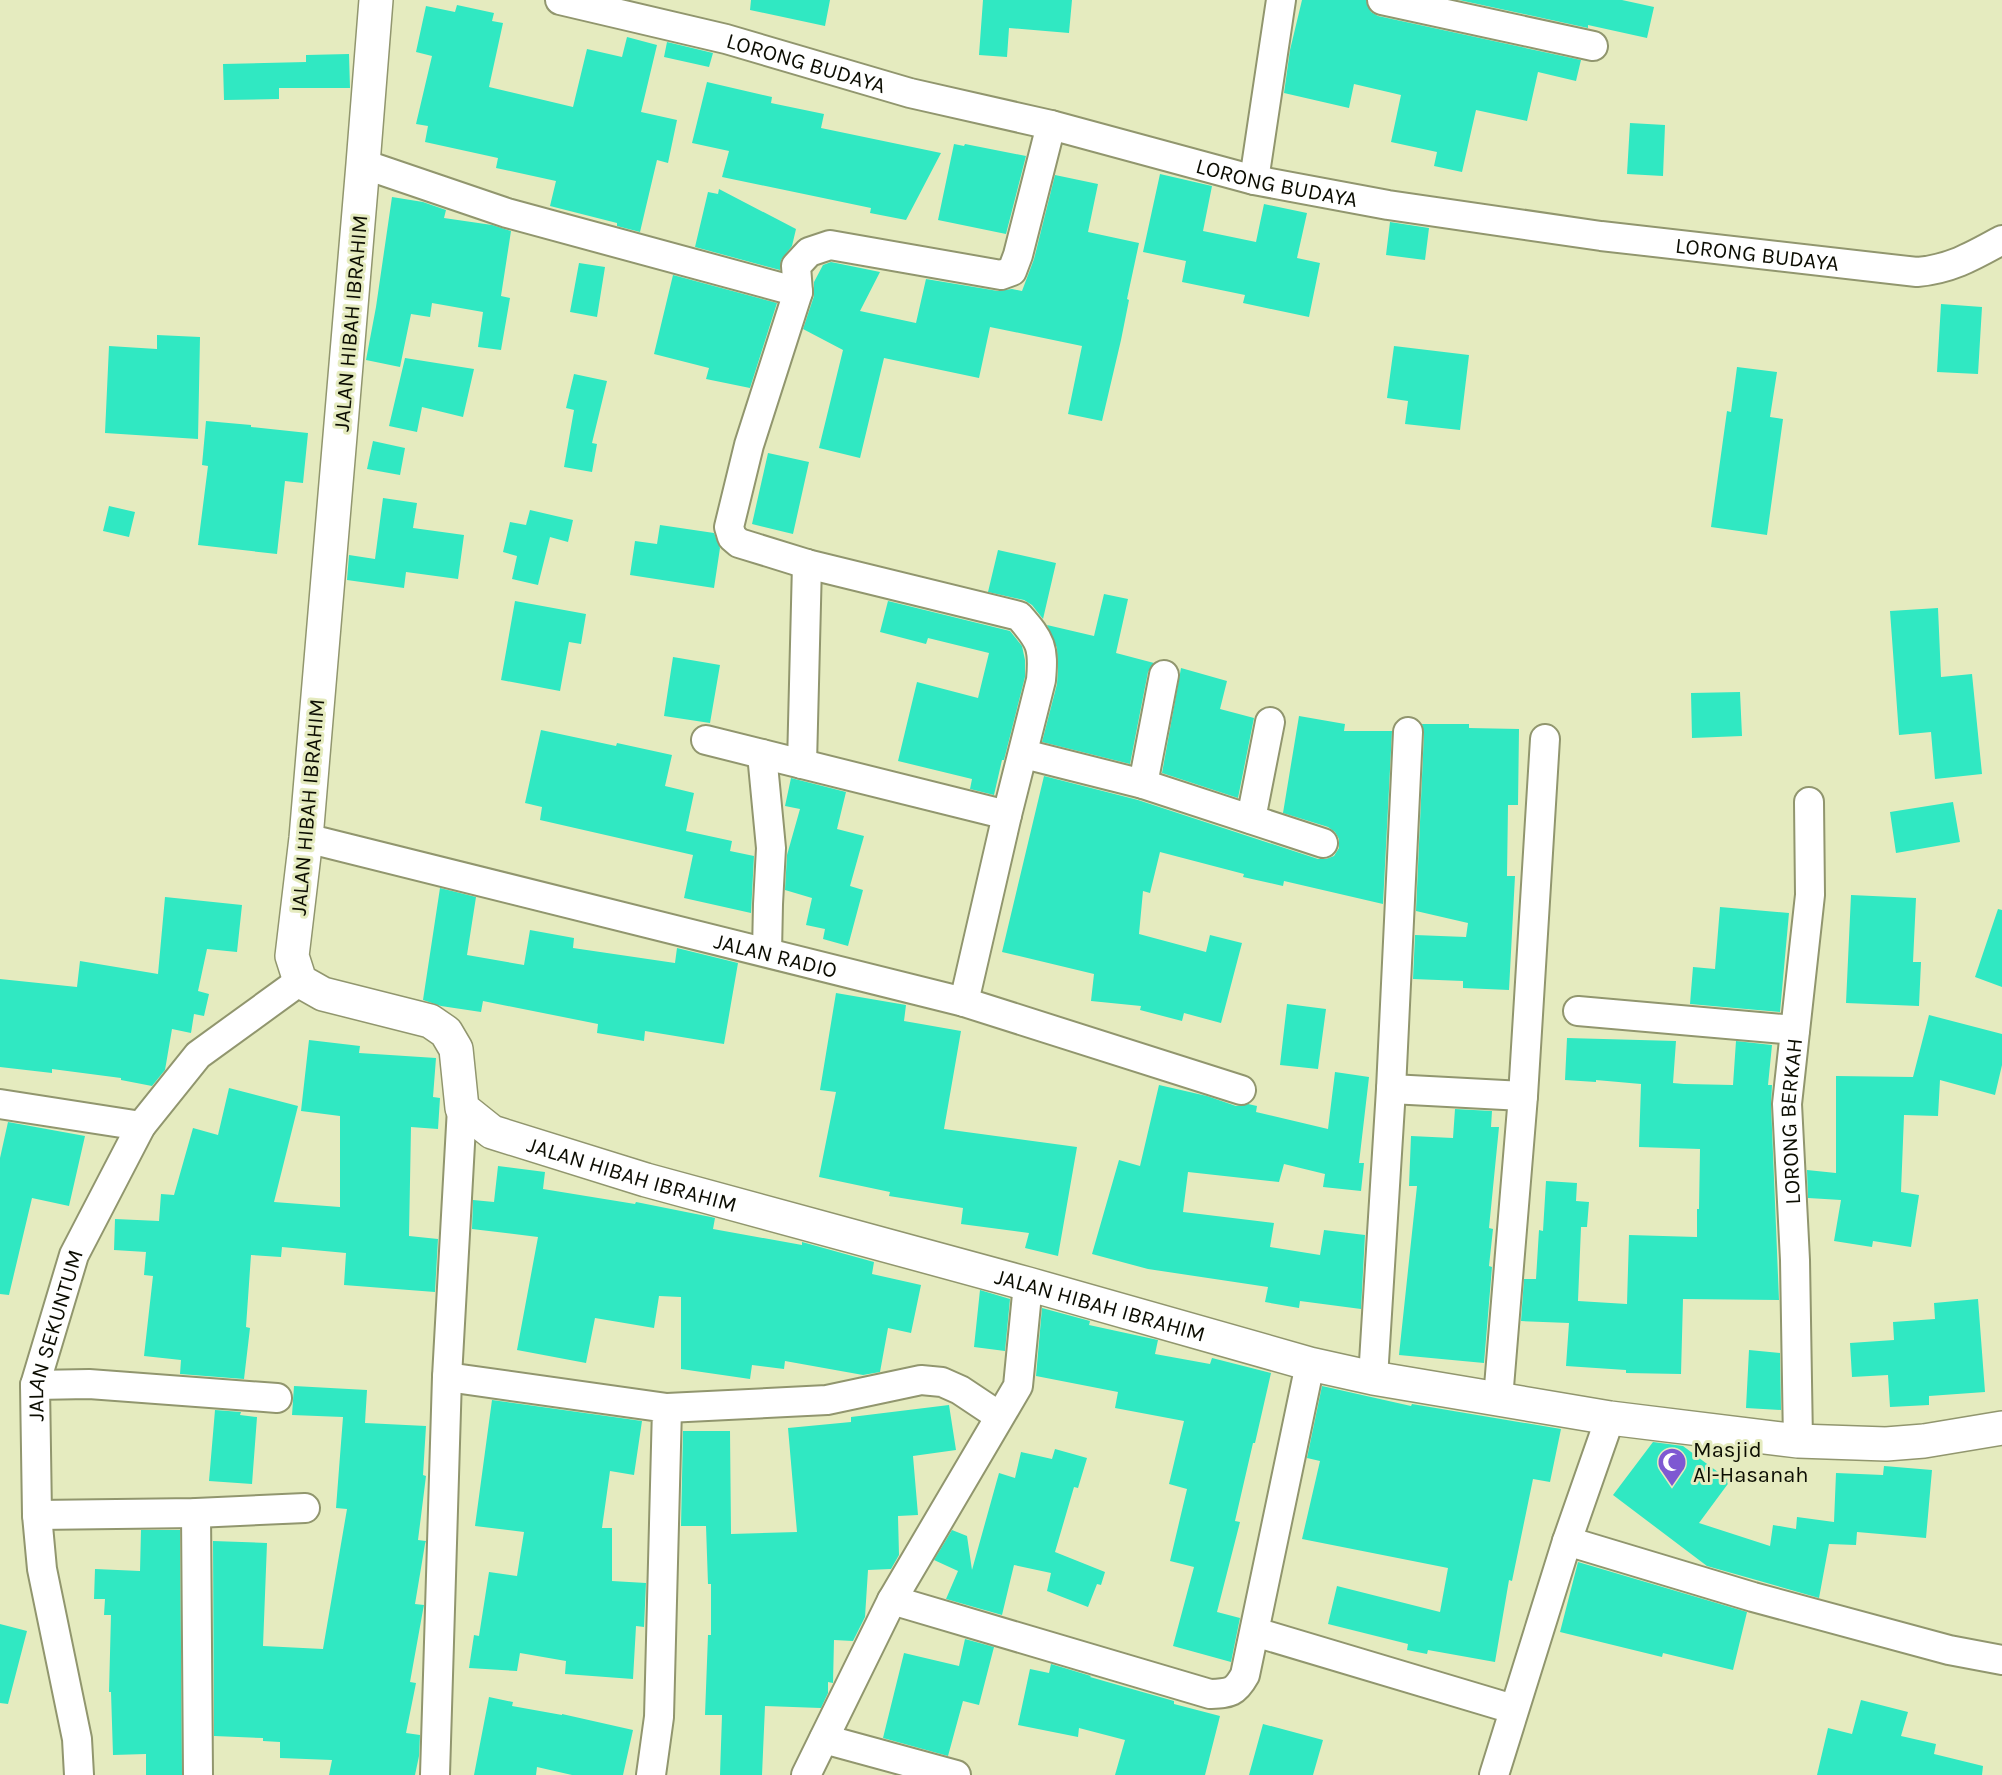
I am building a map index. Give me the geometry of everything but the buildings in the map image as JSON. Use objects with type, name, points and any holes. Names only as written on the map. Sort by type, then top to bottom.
[{"type":"street","name":"JALAN HIBAH IBRAHIM","points":[[300,981],[292,956],[306,838],[376,0]]},
{"type":"street","name":"LORONG BUDAYA","points":[[560,0],[654,12],[726,39],[910,93],[1051,125],[1254,180],[1388,205],[1601,236],[1908,271],[1935,270],[1963,261],[2002,240]]},
{"type":"street","points":[[1254,180],[1281,0]]},
{"type":"street","points":[[1382,0],[1593,46]]},
{"type":"street","points":[[964,1002],[1041,680],[1043,658],[1038,637],[1019,616],[807,564],[739,543],[732,537],[729,527],[749,445],[798,292],[796,266],[809,252],[830,245],[1001,275],[1011,272],[1018,255],[1051,125]]},
{"type":"street","points":[[363,164],[507,213],[798,292]]},
{"type":"street","points":[[802,764],[807,564]]},
{"type":"street","points":[[1143,784],[1164,675]]},
{"type":"street","points":[[1251,819],[1270,722]]},
{"type":"street","points":[[1373,1378],[1391,1089],[1408,732]]},
{"type":"street","points":[[1498,1398],[1523,1096],[1545,739]]},
{"type":"street","points":[[706,740],[1007,815]]},
{"type":"street","points":[[762,754],[771,848],[767,952]]},
{"type":"street","points":[[1024,754],[1143,784],[1323,843]]},
{"type":"street","name":"LORONG BERKAH","points":[[1798,1441],[1795,1260],[1787,1104],[1810,895],[1809,802]]},
{"type":"street","name":"JALAN RADIO","points":[[306,838],[964,1002],[1241,1090]]},
{"type":"street","points":[[300,981],[323,994],[430,1021],[446,1032],[456,1049],[462,1108],[447,1377],[435,1775]]},
{"type":"street","name":"JALAN SEKUNTUM","points":[[79,1775],[77,1739],[42,1569],[37,1515],[35,1385],[74,1255],[141,1126],[198,1055],[300,981]]},
{"type":"street","points":[[1578,1011],[1795,1030]]},
{"type":"street","points":[[1391,1089],[1523,1096]]},
{"type":"street","points":[[0,1104],[141,1126]]},
{"type":"street","name":"JALAN HIBAH IBRAHIM","points":[[462,1108],[492,1132],[646,1180],[1310,1364],[1373,1378],[1610,1418],[1798,1441],[1886,1444],[1924,1441],[2002,1428]]},
{"type":"street","points":[[806,1775],[892,1600],[1017,1386],[1028,1284]]},
{"type":"street","points":[[892,1600],[1210,1694],[1227,1694],[1238,1689],[1245,1675],[1255,1632],[1310,1364]]},
{"type":"street","points":[[447,1377],[667,1408],[827,1400],[921,1380],[942,1382],[960,1390],[999,1416]]},
{"type":"street","points":[[35,1385],[89,1384],[277,1398]]},
{"type":"street","points":[[651,1775],[659,1717],[667,1408]]},
{"type":"street","points":[[1494,1775],[1567,1541],[1610,1418]]},
{"type":"street","points":[[37,1515],[196,1513],[305,1508]]},
{"type":"street","points":[[196,1513],[198,1775]]},
{"type":"street","points":[[1567,1541],[1787,1607],[1949,1650],[2002,1660]]},
{"type":"street","points":[[1255,1632],[1513,1709]]},
{"type":"street","points":[[824,1738],[956,1775]]},
{"type":"place","name":"Masjid Al-Hasanah","points":[[1672,1488]]}]
